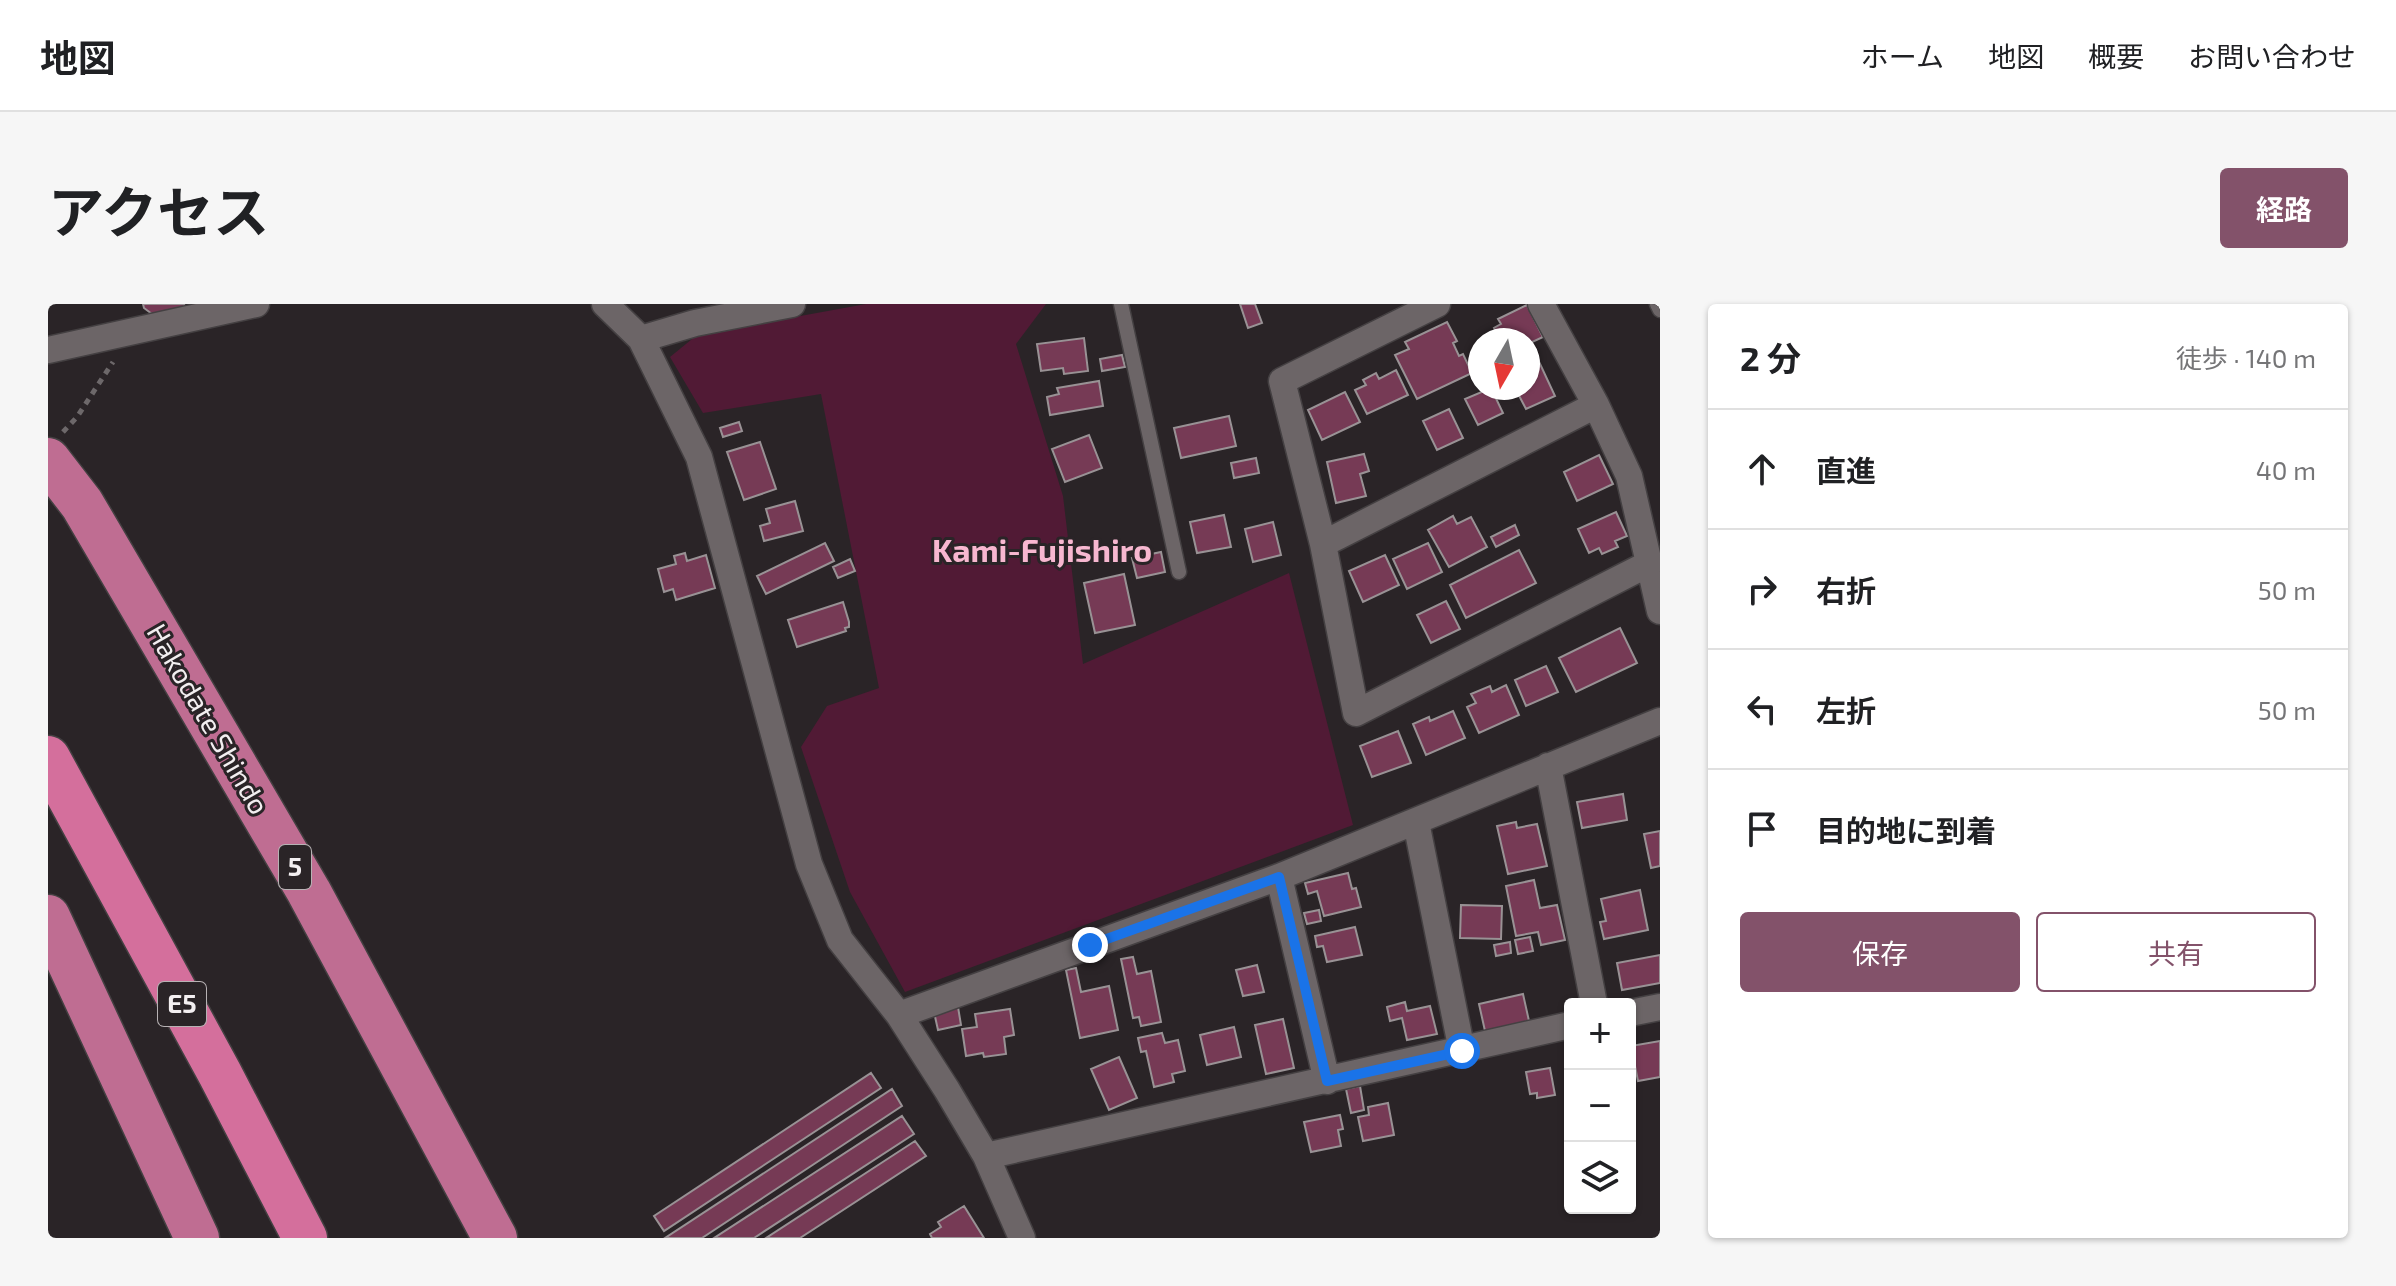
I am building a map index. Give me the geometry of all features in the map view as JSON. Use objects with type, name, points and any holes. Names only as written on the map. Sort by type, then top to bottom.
[{"type":"highway","name":"Hakodate Shindo","points":[[53,449],[82,504],[309,892],[495,1238]]},
{"type":"highway","name":"E5","points":[[52,765],[281,1238]]},
{"type":"highway","name":"E5","points":[[52,765],[305,1238]]},
{"type":"highway","points":[[48,917],[197,1238]]},
{"type":"street","points":[[48,350],[256,304]]},
{"type":"street","points":[[605,304],[641,339],[699,457],[809,864],[840,940],[899,1015],[986,1156],[1022,1238]]},
{"type":"street","points":[[641,339],[695,323],[792,304]]},
{"type":"street","points":[[1437,304],[1282,381],[1323,544],[1356,713],[1650,563]]},
{"type":"street","points":[[1541,304],[1596,405],[1629,476],[1660,611]]},
{"type":"street","points":[[1323,544],[1596,405]]},
{"type":"street","points":[[899,1015],[1279,877],[1660,721]]},
{"type":"street","points":[[1548,766],[1593,998]]},
{"type":"street","points":[[1416,822],[1462,1051]]},
{"type":"street","points":[[1279,877],[1327,1081]]},
{"type":"street","points":[[1636,1012],[1660,1007]]},
{"type":"street","points":[[986,1156],[1564,1026]]},
{"type":"lane","points":[[1121,304],[1179,572]]},
{"type":"lane","points":[[1657,304],[1660,310]]},
{"type":"path","points":[[53,449],[103,374],[140,331]]},
{"type":"shaded area","points":[[866,304],[1046,304],[1016,344],[1063,496],[1083,664],[1289,573],[1353,825],[905,992],[850,892],[801,747],[827,706],[879,688],[821,394],[703,413],[670,357],[697,335]]},
{"type":"building","points":[[143,304],[184,304],[185,307],[152,314]]},
{"type":"building","points":[[1240,304],[1255,304],[1262,323],[1248,328]]},
{"type":"building","points":[[1527,305],[1538,328],[1494,328],[1501,324],[1498,319]]},
{"type":"building","points":[[1447,322],[1457,341],[1453,343],[1459,356],[1463,354],[1468,365],[1468,375],[1417,399],[1395,355],[1409,349],[1405,342]]},
{"type":"building","points":[[1084,338],[1088,371],[1064,374],[1063,368],[1041,371],[1037,344]]},
{"type":"building","points":[[1122,355],[1125,367],[1102,371],[1100,359]]},
{"type":"building","points":[[1540,364],[1555,396],[1526,409],[1521,400],[1540,400]]},
{"type":"building","points":[[1396,370],[1408,395],[1367,414],[1355,390],[1366,385],[1363,380],[1376,373],[1379,379]]},
{"type":"building","points":[[1099,381],[1103,406],[1050,415],[1047,397],[1059,394],[1057,388]]},
{"type":"building","points":[[1345,392],[1360,422],[1322,440],[1308,410]]},
{"type":"building","points":[[1465,399],[1497,400],[1503,413],[1478,425]]},
{"type":"building","points":[[1449,409],[1463,438],[1437,450],[1423,421]]},
{"type":"building","points":[[1229,416],[1236,446],[1181,458],[1174,428]]},
{"type":"building","points":[[739,422],[742,431],[723,437],[720,428]]},
{"type":"building","points":[[1089,435],[1102,468],[1065,482],[1052,449]]},
{"type":"building","points":[[760,442],[776,489],[744,500],[727,452]]},
{"type":"building","points":[[1364,454],[1369,471],[1360,474],[1366,496],[1336,503],[1327,462]]},
{"type":"building","points":[[1599,455],[1613,484],[1577,501],[1564,472]]},
{"type":"building","points":[[1256,458],[1259,473],[1234,478],[1231,463]]},
{"type":"building","points":[[795,501],[803,531],[764,541],[760,526],[770,523],[766,509]]},
{"type":"building","points":[[1616,512],[1627,536],[1615,541],[1618,547],[1602,554],[1599,548],[1589,553],[1578,529]]},
{"type":"building","points":[[1224,515],[1231,547],[1197,553],[1190,522]]},
{"type":"building","points":[[1453,516],[1457,524],[1471,517],[1487,547],[1449,567],[1428,530]]},
{"type":"building","points":[[1273,522],[1281,555],[1253,562],[1245,529]]},
{"type":"building","points":[[1515,525],[1519,535],[1496,547],[1491,537]]},
{"type":"building","points":[[825,543],[834,561],[766,594],[757,576]]},
{"type":"building","points":[[1428,543],[1442,572],[1407,589],[1393,559]]},
{"type":"building","points":[[1519,550],[1536,583],[1466,618],[1450,585]]},
{"type":"building","points":[[1161,552],[1165,572],[1137,578],[1132,558]]},
{"type":"building","points":[[685,553],[687,561],[706,555],[715,588],[676,600],[673,589],[664,592],[658,569],[676,564],[674,556]]},
{"type":"building","points":[[1385,555],[1399,585],[1363,602],[1349,571]]},
{"type":"building","points":[[850,559],[855,571],[838,578],[833,567]]},
{"type":"building","points":[[1124,574],[1135,625],[1095,633],[1084,583]]},
{"type":"building","points":[[1446,601],[1460,629],[1431,643],[1417,615]]},
{"type":"building","points":[[843,602],[849,622],[846,631],[797,647],[788,620]]},
{"type":"building","points":[[1620,628],[1637,663],[1576,692],[1559,658]]},
{"type":"building","points":[[1546,666],[1558,692],[1526,706],[1515,680]]},
{"type":"building","points":[[1506,685],[1519,715],[1479,733],[1467,707],[1476,703],[1471,694],[1490,686],[1492,692]]},
{"type":"building","points":[[1453,711],[1465,738],[1426,755],[1413,724],[1429,717],[1430,721]]},
{"type":"building","points":[[1398,731],[1411,763],[1372,777],[1360,746]]},
{"type":"building","points":[[1623,794],[1627,820],[1582,828],[1577,802]]},
{"type":"building","points":[[1516,822],[1517,828],[1537,824],[1547,866],[1508,874],[1497,826]]},
{"type":"building","points":[[1660,831],[1660,866],[1651,868],[1644,834]]},
{"type":"building","points":[[1348,873],[1361,907],[1324,916],[1317,891],[1308,894],[1305,883]]},
{"type":"building","points":[[1534,880],[1540,908],[1557,905],[1565,940],[1541,945],[1538,932],[1516,936],[1506,886]]},
{"type":"building","points":[[1640,890],[1648,930],[1604,939],[1600,922],[1606,921],[1601,899]]},
{"type":"building","points":[[1461,905],[1502,906],[1501,939],[1460,938]]},
{"type":"building","points":[[1319,910],[1321,921],[1307,924],[1304,913]]},
{"type":"building","points":[[1355,927],[1362,955],[1327,962],[1323,946],[1317,947],[1315,936]]},
{"type":"building","points":[[1530,937],[1533,951],[1518,954],[1515,940]]},
{"type":"building","points":[[1510,942],[1511,953],[1496,956],[1494,945]]},
{"type":"building","points":[[1660,955],[1660,983],[1622,990],[1617,963]]},
{"type":"building","points":[[1133,957],[1137,974],[1151,971],[1161,1022],[1141,1026],[1139,1017],[1133,1018],[1121,959]]},
{"type":"building","points":[[1257,965],[1264,992],[1243,996],[1236,970]]},
{"type":"building","points":[[1076,968],[1081,992],[1109,986],[1118,1030],[1080,1038],[1066,970]]},
{"type":"building","points":[[1523,994],[1529,1021],[1485,1031],[1479,1004]]},
{"type":"building","points":[[1405,1002],[1407,1011],[1430,1006],[1437,1034],[1407,1040],[1402,1018],[1390,1021],[1387,1007]]},
{"type":"building","points":[[958,1007],[961,1025],[938,1030],[934,1012]]},
{"type":"building","points":[[1010,1009],[1014,1035],[1004,1037],[1006,1054],[966,1056],[962,1029],[977,1027],[975,1014]]},
{"type":"building","points":[[1283,1019],[1294,1068],[1266,1074],[1255,1025]]},
{"type":"building","points":[[1234,1027],[1241,1057],[1207,1065],[1200,1035]]},
{"type":"building","points":[[1162,1033],[1165,1043],[1178,1040],[1185,1071],[1172,1074],[1174,1082],[1154,1087],[1146,1051],[1141,1052],[1138,1038]]},
{"type":"building","points":[[1660,1041],[1660,1077],[1638,1081],[1636,1045]]},
{"type":"building","points":[[1119,1057],[1137,1098],[1109,1110],[1091,1069]]},
{"type":"building","points":[[1550,1068],[1555,1095],[1537,1098],[1537,1093],[1530,1094],[1526,1072]]},
{"type":"building","points":[[871,1073],[881,1088],[664,1231],[654,1216]]},
{"type":"building","points":[[1360,1086],[1364,1110],[1351,1113],[1346,1089]]},
{"type":"building","points":[[892,1089],[902,1106],[702,1238],[665,1238]]},
{"type":"building","points":[[1388,1103],[1394,1135],[1363,1141],[1358,1117],[1369,1115],[1368,1107]]},
{"type":"building","points":[[1340,1115],[1343,1129],[1338,1130],[1341,1146],[1311,1152],[1304,1122]]},
{"type":"building","points":[[902,1116],[914,1134],[754,1238],[714,1238]]},
{"type":"building","points":[[915,1141],[926,1156],[800,1238],[766,1238]]},
{"type":"building","points":[[964,1206],[984,1238],[932,1238],[930,1234],[941,1227],[938,1222]]},
{"type":"district","name":"Kami-Fujishiro","points":[[1042,551]]},
{"type":"route","points":[[1090,945],[1279,877],[1327,1081],[1462,1051]]}]
